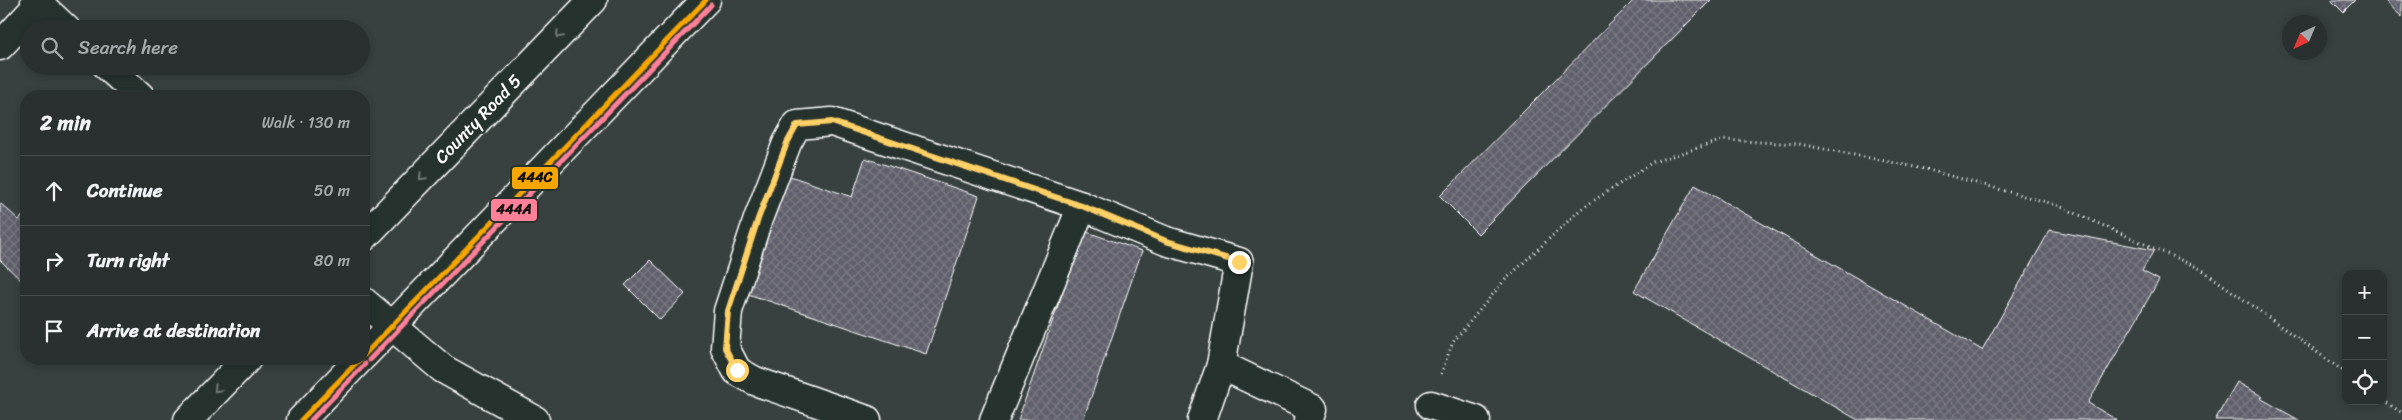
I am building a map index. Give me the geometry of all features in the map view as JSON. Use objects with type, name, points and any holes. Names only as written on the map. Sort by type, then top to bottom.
[{"type":"main road","name":"County Road 5","points":[[370,231],[593,0]]},
{"type":"main road","points":[[370,348],[706,0]]},
{"type":"main road","points":[[22,20],[37,2],[56,20]]},
{"type":"main road","points":[[0,46],[20,22]]},
{"type":"main road","points":[[117,75],[133,90]]},
{"type":"main road","points":[[867,420],[755,381],[737,370],[725,348],[728,311],[761,211],[787,143],[797,125],[832,122],[1082,206],[1166,241],[1239,262],[1221,365],[1202,420]]},
{"type":"main road","points":[[994,420],[1082,206]]},
{"type":"main road","points":[[370,307],[443,369],[535,420]]},
{"type":"main road","points":[[188,420],[241,365]]},
{"type":"main road","points":[[301,420],[354,365]]},
{"type":"main road","points":[[1221,365],[1313,410],[1309,420]]},
{"type":"main road","points":[[1431,406],[1476,420]]},
{"type":"path","points":[[1431,406],[1453,342],[1503,282],[1581,209],[1652,162],[1723,140],[1799,144],[1926,169],[2057,205],[2201,269],[2342,370]]},
{"type":"path","points":[[2387,403],[2402,413]]},
{"type":"building","points":[[1634,0],[1711,0],[1478,234],[1440,196]]},
{"type":"building","points":[[2331,0],[2355,0],[2343,12]]},
{"type":"building","points":[[2384,0],[2402,0],[2402,17]]},
{"type":"building","points":[[865,158],[979,196],[926,354],[739,291],[778,172],[852,197]]},
{"type":"building","points":[[1695,185],[1982,350],[2050,230],[2154,250],[2142,271],[2159,280],[2088,403],[2117,420],[1858,420],[1634,291]]},
{"type":"building","points":[[0,203],[19,220],[20,219],[20,279],[0,260]]},
{"type":"building","points":[[1084,231],[1142,251],[1083,420],[1018,420]]},
{"type":"building","points":[[650,260],[685,294],[660,320],[625,285]]},
{"type":"building","points":[[2237,382],[2263,397],[2260,398],[2299,420],[2215,420]]},
{"type":"transit line","name":"444C","points":[[370,349],[706,0]]},
{"type":"transit line","name":"444A","points":[[370,359],[711,5]]},
{"type":"transit line","name":"444C","points":[[301,420],[354,365]]},
{"type":"transit line","name":"444A","points":[[311,420],[364,365]]},
{"type":"route","points":[[737,370],[725,348],[728,311],[758,219],[787,143],[797,125],[832,122],[956,162],[1082,206],[1166,241],[1239,262]]}]
